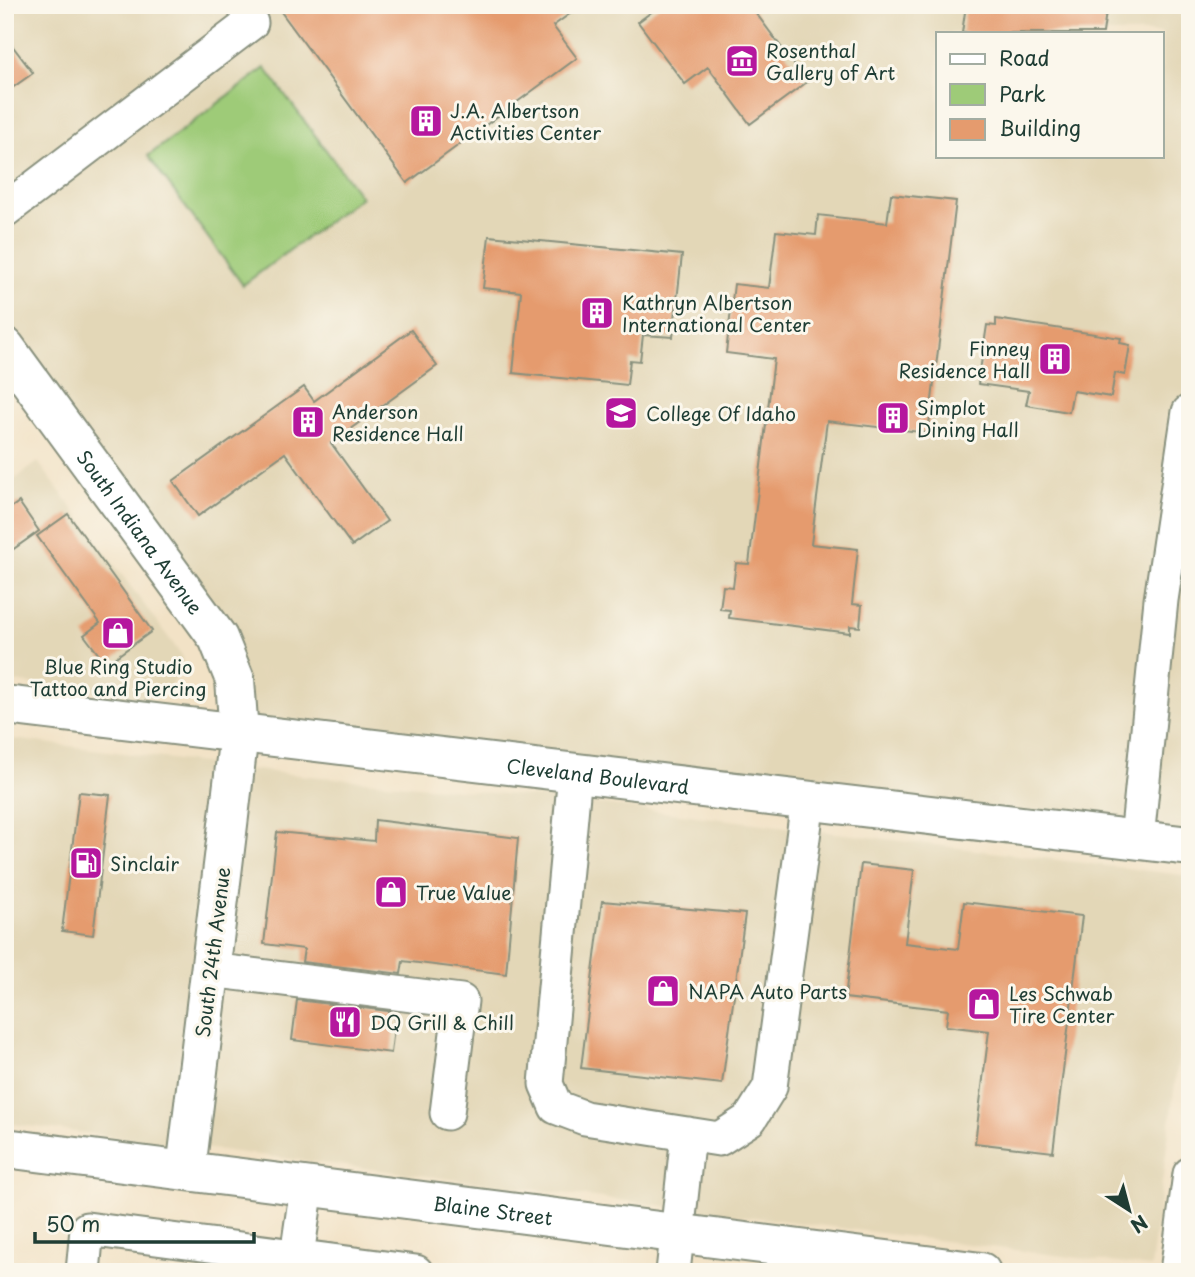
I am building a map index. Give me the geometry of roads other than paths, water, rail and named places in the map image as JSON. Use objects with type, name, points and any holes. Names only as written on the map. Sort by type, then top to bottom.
[{"type":"main road","name":"South Indiana Avenue","points":[[5,347],[218,638],[235,680],[239,734]]},
{"type":"main road","name":"Cleveland Boulevard","points":[[5,705],[1190,846]]},
{"type":"main road","name":"South 24th Avenue","points":[[186,1170],[239,734]]},
{"type":"main road","name":"Blaine Street","points":[[5,1148],[981,1272]]},
{"type":"street","points":[[5,210],[251,23],[244,5]]},
{"type":"street","points":[[1137,839],[1161,600],[1189,412]]},
{"type":"street","points":[[575,773],[546,1084],[555,1107],[585,1118],[719,1139],[750,1119],[770,1087],[808,800]]},
{"type":"street","points":[[210,971],[461,1001],[447,1113]]},
{"type":"street","points":[[673,1272],[688,1134]]},
{"type":"street","points":[[1177,1272],[1190,1174]]},
{"type":"street","points":[[297,1256],[307,1186]]},
{"type":"street","points":[[83,1272],[87,1229],[415,1272]]},
{"type":"place","name":"Rosenthal Gallery of Art","points":[[742,61]]},
{"type":"place","name":"J.A. Albertson Activities Center","points":[[426,121]]},
{"type":"place","name":"Kathryn Albertson International Center","points":[[597,313]]},
{"type":"place","name":"Finney Residence Hall","points":[[1055,359]]},
{"type":"place","name":"College Of Idaho","points":[[621,413]]},
{"type":"place","name":"Simplot Dining Hall","points":[[893,418]]},
{"type":"place","name":"Anderson Residence Hall","points":[[308,422]]},
{"type":"place","name":"Blue Ring Studio Tattoo and Piercing","points":[[118,633]]},
{"type":"place","name":"Sinclair","points":[[86,863]]},
{"type":"place","name":"True Value","points":[[391,892]]},
{"type":"place","name":"NAPA Auto Parts","points":[[663,991]]},
{"type":"place","name":"Les Schwab Tire Center","points":[[984,1004]]},
{"type":"place","name":"DQ Grill & Chill","points":[[345,1022]]}]
